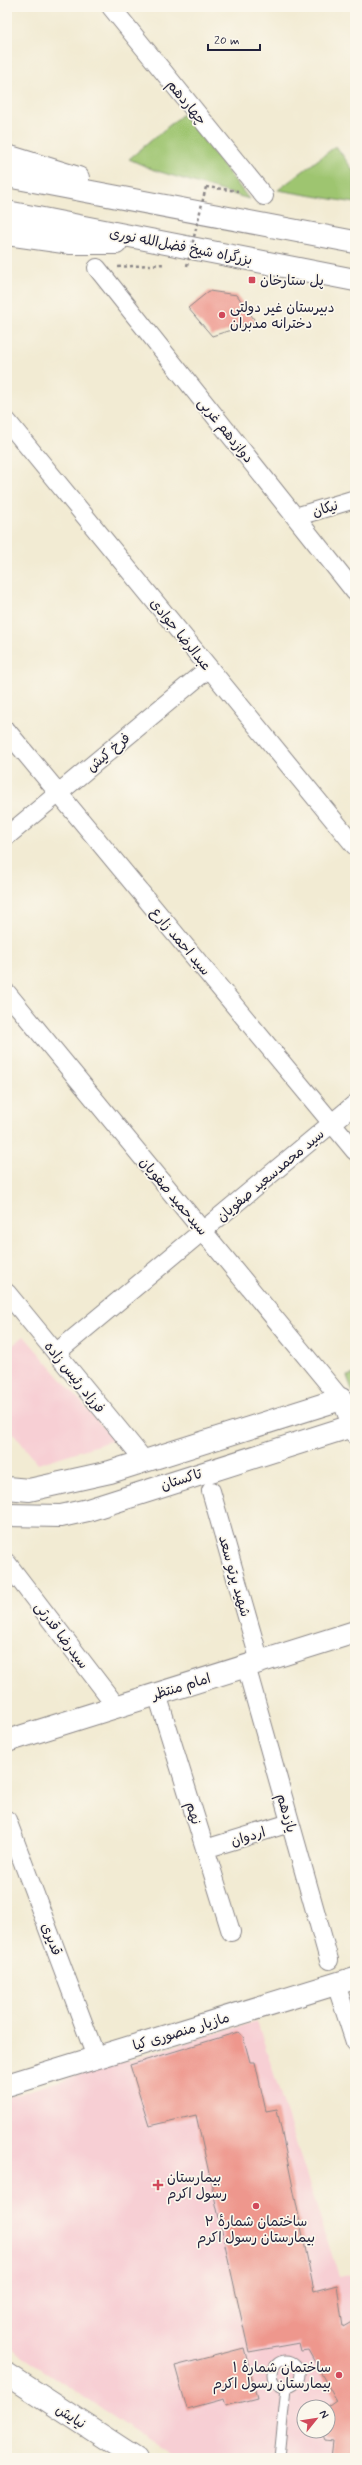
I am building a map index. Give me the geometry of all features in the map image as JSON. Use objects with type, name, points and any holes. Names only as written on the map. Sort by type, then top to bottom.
[{"type":"main road","points":[[7,156],[157,204]]},
{"type":"main road","points":[[7,176],[355,242]]},
{"type":"main road","name":"بزرگراه شیخ فضل‌الله نوری","points":[[7,212],[171,254],[355,280]]},
{"type":"main road","points":[[7,234],[171,254]]},
{"type":"main road","name":"تاکستان","points":[[7,1488],[29,1490],[61,1484],[341,1399]]},
{"type":"main road","name":"تاکستان","points":[[7,1515],[61,1516],[88,1510],[154,1488],[354,1430]]},
{"type":"main road","points":[[144,1460],[154,1488]]},
{"type":"main road","name":"امام منتظر","points":[[7,1741],[355,1632]]},
{"type":"main road","name":"مازیار منصوری کیا","points":[[7,2085],[345,1981]]},
{"type":"main road","name":"نیایش","points":[[7,2374],[136,2458]]},
{"type":"street","name":"چهاردهم","points":[[111,7],[264,196]]},
{"type":"street","name":"دوازدهم غربی","points":[[96,268],[355,592]]},
{"type":"street","name":"عبدالرضا جوادی","points":[[7,421],[355,846]]},
{"type":"street","name":"نیکان","points":[[296,517],[355,499]]},
{"type":"street","name":"فرخ کیش","points":[[7,836],[209,668]]},
{"type":"street","name":"سید احمد زارع","points":[[7,732],[355,1151]]},
{"type":"street","name":"سیدحمید صفویان","points":[[7,993],[341,1399],[354,1430]]},
{"type":"street","name":"سید محمدسعید صفویان","points":[[56,1353],[355,1104]]},
{"type":"street","name":"فرزاد رئیس زاده","points":[[7,1293],[144,1460]]},
{"type":"street","name":"شهید پرتو سعد","points":[[211,1491],[253,1664]]},
{"type":"street","name":"سیدرضا قدرتی","points":[[7,1563],[117,1707]]},
{"type":"street","name":"یازدهم","points":[[253,1664],[290,1823],[329,1960]]},
{"type":"street","name":"نهم","points":[[157,1694],[231,1932]]},
{"type":"street","name":"قدیری","points":[[7,1820],[96,2057]]},
{"type":"street","name":"اردوان","points":[[205,1849],[290,1823]]},
{"type":"street","points":[[345,1981],[355,2042]]},
{"type":"lane","points":[[279,2458],[286,2388]]},
{"type":"path","points":[[187,266],[206,187],[231,190]]},
{"type":"path","points":[[96,268],[171,254]]},
{"type":"shaded area","points":[[24,1336],[114,1440],[38,1464],[7,1425],[7,1350]]},
{"type":"shaded area","name":"بیمارستان رسول اکرم","points":[[257,2021],[339,2277],[355,2274],[355,2458],[175,2458],[7,2346],[7,2097]]},
{"type":"green space","points":[[183,114],[249,199],[154,170],[129,159]]},
{"type":"green space","points":[[336,146],[355,173],[355,203],[278,190]]},
{"type":"green space","points":[[355,1374],[355,1398],[347,1376]]},
{"type":"building","name":"دبیرستان غیر دولتی دخترانه مدبران","points":[[209,291],[237,295],[256,322],[212,336],[188,308]]},
{"type":"building","name":"ساختمان شمارهٔ ۲ بیمارستان رسول اکرم","points":[[238,2032],[243,2036],[250,2062],[255,2062],[266,2111],[277,2109],[314,2291],[337,2285],[343,2327],[355,2320],[355,2458],[331,2458],[333,2441],[325,2439],[336,2439],[336,2399],[308,2350],[301,2351],[299,2343],[249,2352],[196,2115],[149,2126],[130,2065]]},
{"type":"building","points":[[244,2348],[257,2398],[226,2406],[224,2399],[187,2409],[175,2366]]},
{"type":"place","name":"پل ستارخان","points":[[252,280]]},
{"type":"place","name":"دبیرستان غیر دولتی دخترانه مدبران","points":[[222,315]]},
{"type":"place","name":"بیمارستان رسول اکرم","points":[[158,2185]]},
{"type":"place","name":"ساختمان شمارهٔ ۲ بیمارستان رسول اکرم","points":[[256,2206]]},
{"type":"place","name":"ساختمان شمارهٔ ۱ بیمارستان رسول اکرم","points":[[339,2375]]}]
